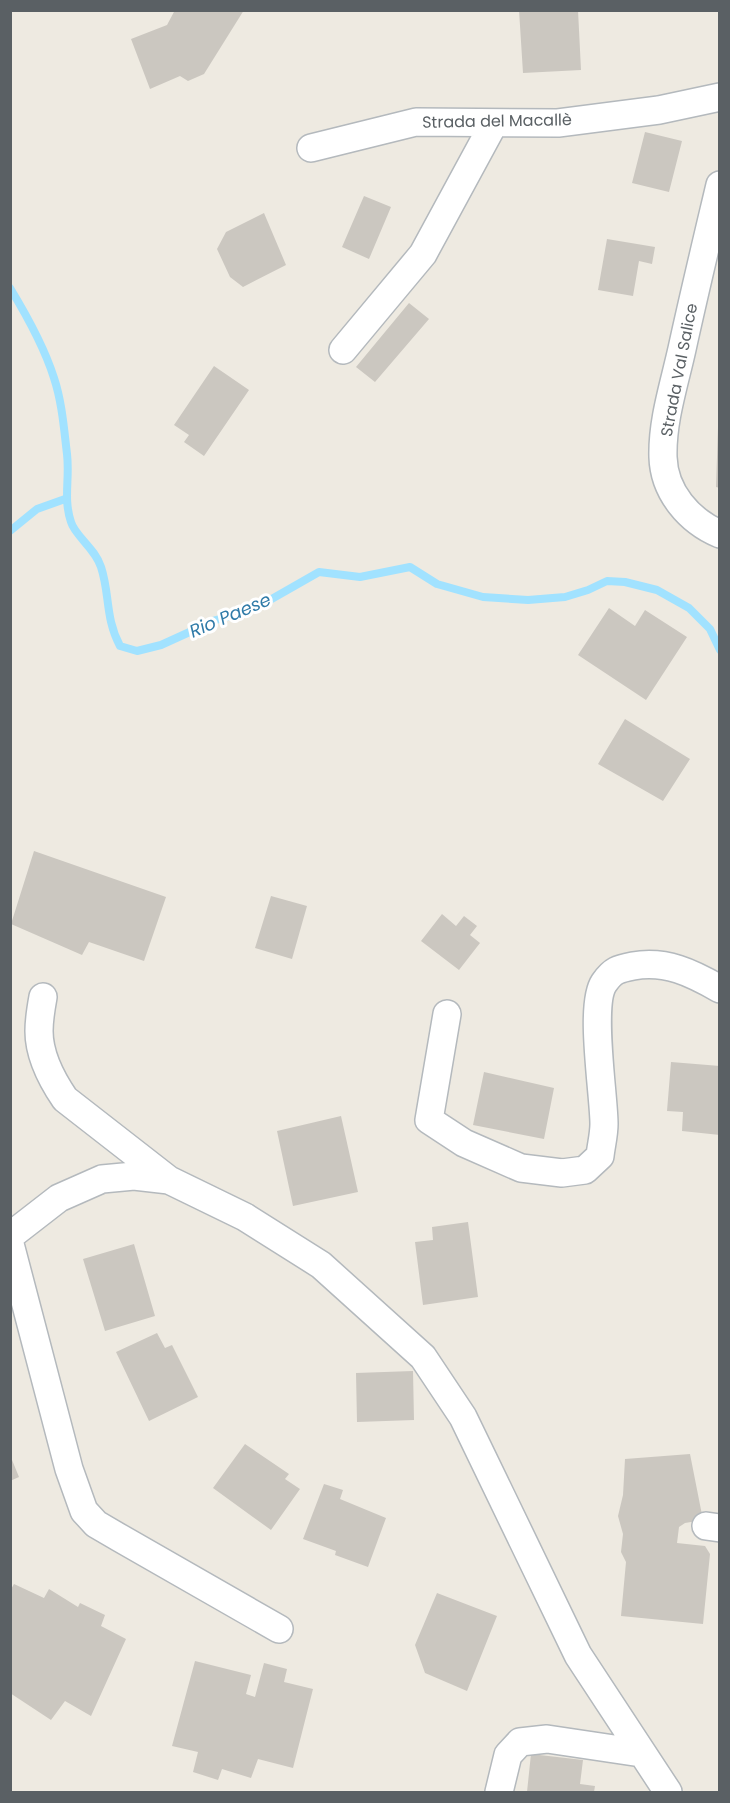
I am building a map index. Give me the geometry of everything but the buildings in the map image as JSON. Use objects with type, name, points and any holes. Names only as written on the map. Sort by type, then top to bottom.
[{"type":"street","name":"Strada del Macallè","points":[[311,148],[416,122],[558,123],[658,110],[720,97]]},
{"type":"street","points":[[343,350],[423,254],[494,123]]},
{"type":"street","name":"Strada Val Salice","points":[[720,184],[666,419],[663,459],[670,486],[684,510],[705,528],[720,534]]},
{"type":"street","points":[[447,1014],[429,1120],[464,1143],[521,1168],[562,1173],[585,1170],[600,1156],[604,1126],[597,1015],[602,985],[615,969],[642,965],[667,965],[692,973],[720,989]]},
{"type":"street","points":[[43,997],[39,1033],[46,1064],[53,1081],[65,1099],[169,1180],[245,1217],[321,1264],[423,1358],[463,1417],[578,1656],[668,1792]]},
{"type":"street","points":[[10,1236],[59,1198],[102,1179],[134,1176],[169,1180]]},
{"type":"street","points":[[10,1245],[69,1469],[84,1511],[96,1524],[279,1629]]},
{"type":"street","points":[[500,1792],[508,1755],[520,1742],[547,1739],[608,1746],[641,1753]]},
{"type":"waterway","name":"Rio Paese","points":[[10,288],[35,332],[57,387],[67,454],[67,497],[71,522],[101,567],[112,626],[120,646],[137,651],[161,645],[216,620],[254,609],[319,572],[360,577],[410,567],[437,584],[483,597],[528,600],[565,597],[607,581],[625,582],[657,590],[689,608],[710,629],[720,650]]},
{"type":"waterway","points":[[10,531],[37,509],[65,499]]}]
